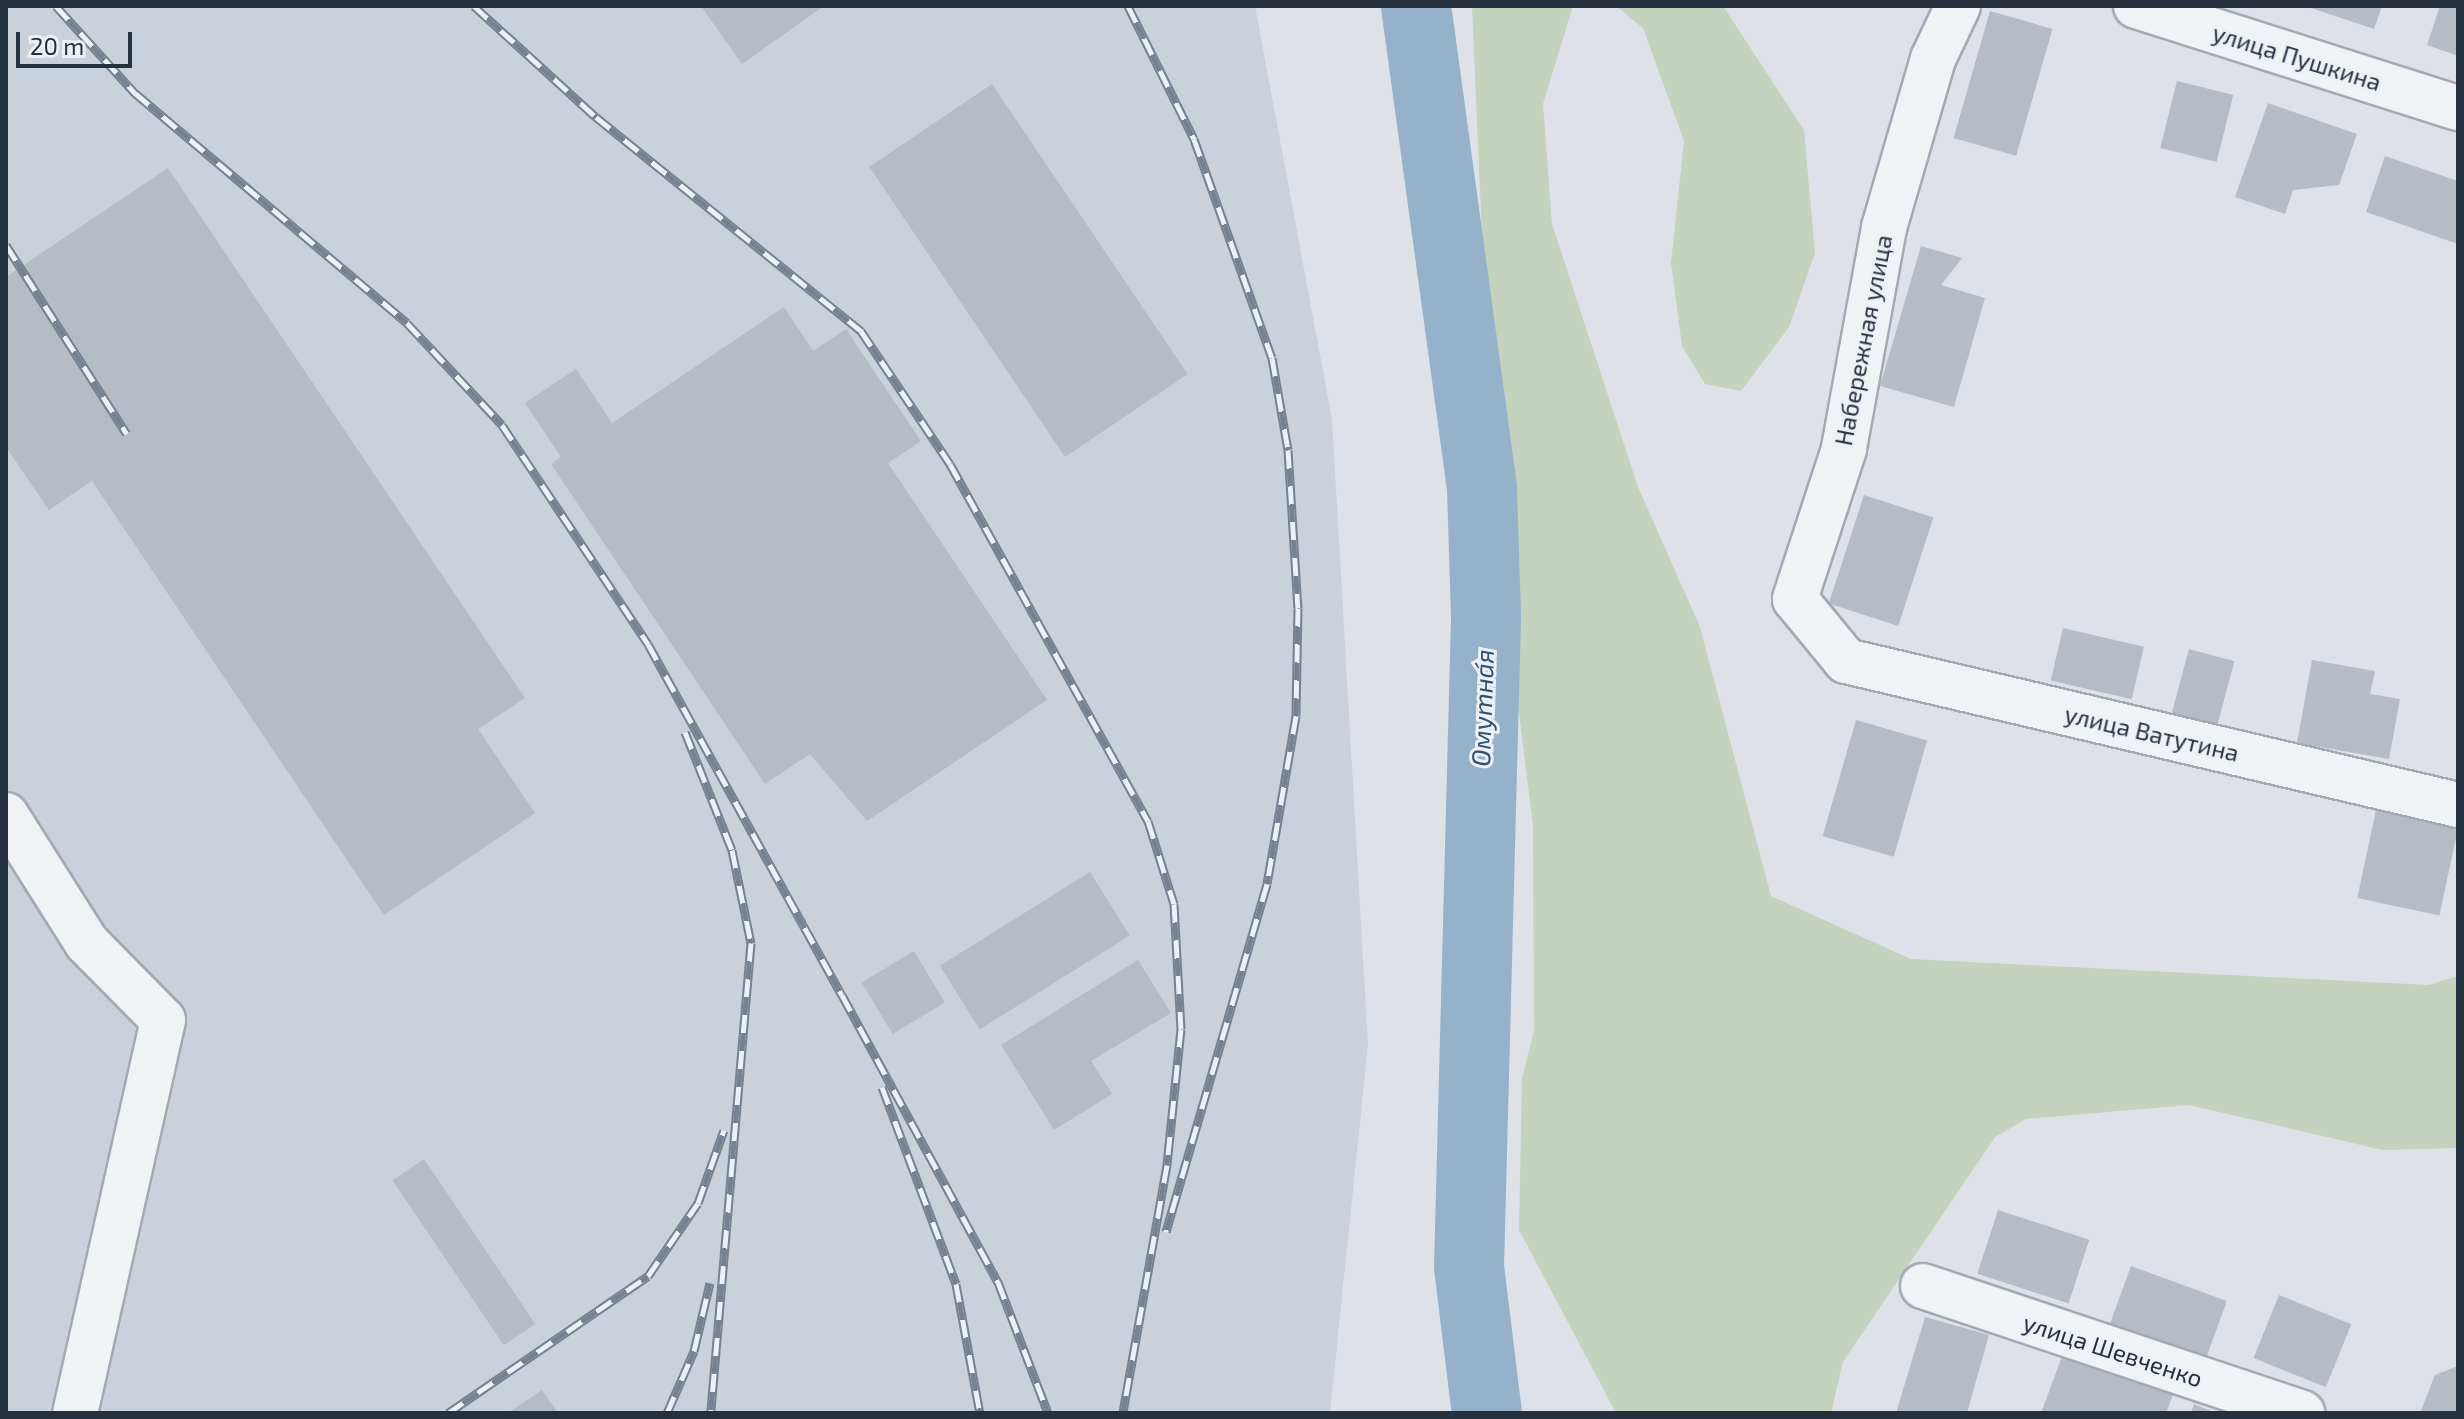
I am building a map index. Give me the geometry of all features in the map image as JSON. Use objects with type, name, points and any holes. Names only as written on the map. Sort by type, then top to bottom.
[{"type":"street","name":"Набережная улица","points":[[1846,661],[1795,599],[1844,449],[1884,228],[1933,59],[1958,6]]},
{"type":"street","name":"улица Пушкина","points":[[2136,6],[2458,108]]},
{"type":"street","name":"улица Ватутина","points":[[1846,661],[2458,805]]},
{"type":"street","points":[[6,815],[87,943],[163,1020],[75,1413]]},
{"type":"street","name":"улица Шевченко","points":[[1923,1286],[2302,1413]]},
{"type":"shaded area","points":[[6,6],[1255,6],[1332,419],[1368,1045],[1330,1413],[6,1413]]},
{"type":"green space","points":[[1472,6],[1573,6],[1543,104],[1552,224],[1638,487],[1700,627],[1771,896],[1911,959],[2428,985],[2458,976],[2458,1148],[2382,1150],[2189,1105],[2026,1119],[1995,1137],[1843,1362],[1831,1413],[1616,1413],[1519,1230],[1522,1078],[1534,1031],[1533,826],[1494,512]]},
{"type":"green space","points":[[1616,6],[1723,6],[1804,130],[1815,253],[1789,327],[1741,391],[1705,384],[1682,346],[1671,263],[1684,141],[1643,28]]},
{"type":"building","points":[[701,6],[824,6],[742,64]]},
{"type":"building","points":[[2305,6],[2382,6],[2374,29]]},
{"type":"building","points":[[2440,6],[2458,6],[2458,56],[2427,45]]},
{"type":"building","points":[[1990,11],[2052,29],[2016,156],[1954,138]]},
{"type":"building","points":[[2177,81],[2233,95],[2217,162],[2160,148]]},
{"type":"building","points":[[992,84],[1188,374],[1065,457],[869,167]]},
{"type":"building","points":[[2268,103],[2357,134],[2339,185],[2293,190],[2285,214],[2235,197]]},
{"type":"building","points":[[2385,156],[2458,181],[2458,244],[2366,212]]},
{"type":"building","points":[[168,168],[525,698],[478,729],[535,813],[384,915],[92,481],[49,510],[6,447],[6,277]]},
{"type":"building","points":[[1921,246],[1962,258],[1941,285],[1985,298],[1954,407],[1880,386]]},
{"type":"building","points":[[784,307],[813,351],[846,329],[921,441],[888,463],[1047,700],[867,821],[810,754],[765,784],[551,464],[561,457],[525,403],[576,369],[612,423]]},
{"type":"building","points":[[1864,495],[1933,518],[1898,626],[1829,603]]},
{"type":"building","points":[[2063,628],[2144,647],[2132,699],[2051,681]]},
{"type":"building","points":[[2189,649],[2234,661],[2217,725],[2172,713]]},
{"type":"building","points":[[2312,660],[2375,671],[2370,694],[2400,699],[2389,759],[2297,743]]},
{"type":"building","points":[[1856,720],[1927,740],[1894,857],[1823,836]]},
{"type":"building","points":[[2376,810],[2458,827],[2439,915],[2357,898]]},
{"type":"building","points":[[1090,872],[1130,936],[980,1029],[940,966]]},
{"type":"building","points":[[914,951],[945,1002],[893,1034],[862,982]]},
{"type":"building","points":[[1138,960],[1171,1013],[1091,1061],[1112,1094],[1054,1130],[1001,1045]]},
{"type":"building","points":[[424,1159],[535,1324],[504,1345],[392,1180]]},
{"type":"building","points":[[1998,1210],[2089,1240],[2069,1303],[1977,1274]]},
{"type":"building","points":[[2131,1266],[2227,1301],[2204,1364],[2108,1329]]},
{"type":"building","points":[[2279,1295],[2351,1324],[2326,1387],[2254,1358]]},
{"type":"building","points":[[1925,1317],[1989,1335],[1967,1413],[1896,1413]]},
{"type":"building","points":[[2064,1351],[2174,1392],[2166,1413],[2041,1413]]},
{"type":"building","points":[[2458,1366],[2458,1413],[2420,1413],[2435,1375]]},
{"type":"building","points":[[542,1390],[558,1413],[508,1413]]},
{"type":"building","points":[[2194,1404],[2216,1413],[2191,1413]]},
{"type":"waterway","name":"Омутна́я","points":[[1416,6],[1482,489],[1486,618],[1469,1267],[1487,1413]]},
{"type":"railway","points":[[56,6],[135,93],[407,323],[502,425],[648,644],[842,995],[998,1282],[1048,1413]]},
{"type":"railway","points":[[474,6],[596,117],[861,331],[950,464],[1148,821],[1174,904],[1181,1029],[1167,1165],[1123,1413]]},
{"type":"railway","points":[[1128,6],[1194,139],[1272,358],[1288,450],[1298,608],[1296,716],[1267,884],[1166,1232]]},
{"type":"railway","points":[[6,245],[127,434]]},
{"type":"railway","points":[[685,732],[732,850],[751,943],[711,1413]]},
{"type":"railway","points":[[882,1087],[956,1284],[980,1413]]},
{"type":"railway","points":[[448,1413],[648,1276],[698,1203],[724,1130]]},
{"type":"railway","points":[[667,1413],[694,1351],[710,1283]]}]
